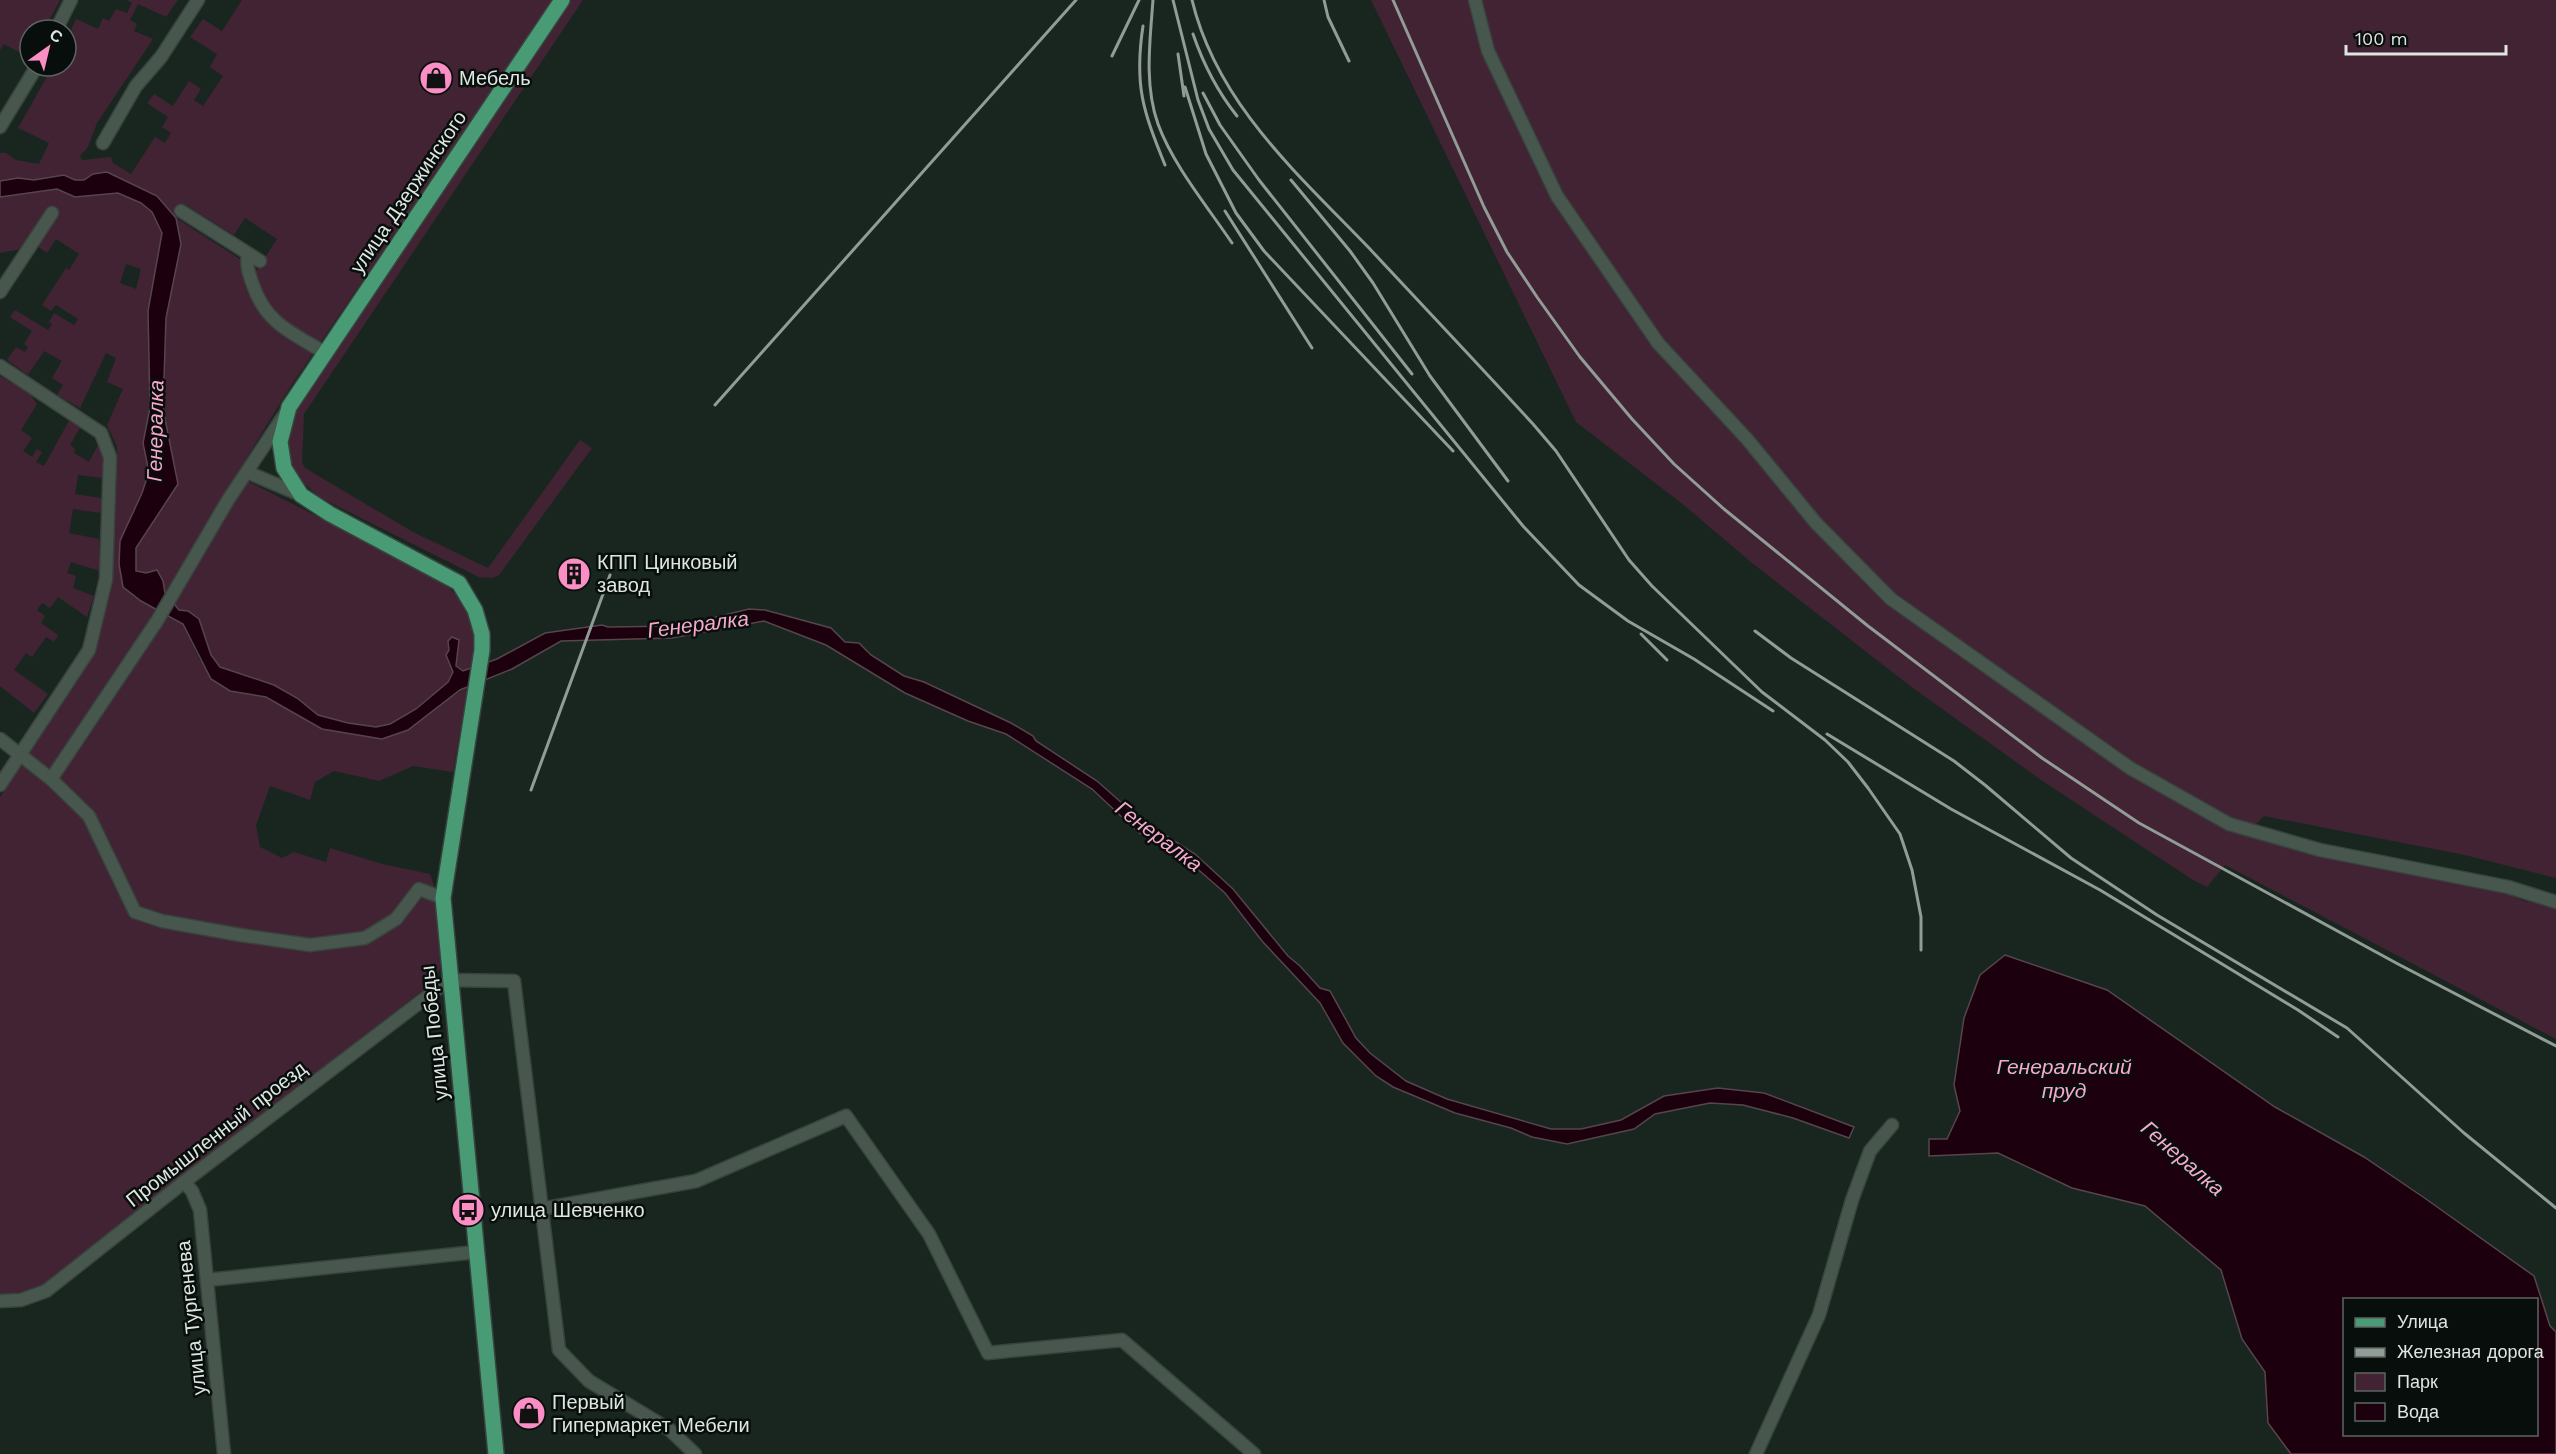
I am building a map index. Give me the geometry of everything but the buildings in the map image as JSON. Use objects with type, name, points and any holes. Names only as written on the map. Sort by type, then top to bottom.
[{"type":"main road","name":"улица Дзержинского","points":[[301,495],[284,468],[280,442],[289,407],[557,2]]},
{"type":"main road","name":"улица Победы","points":[[301,495],[330,514],[459,583],[475,610],[482,634],[482,650],[443,898],[449,980],[496,1454]]},
{"type":"street","points":[[62,18],[71,0]]},
{"type":"street","points":[[103,143],[136,86],[161,57],[198,0]]},
{"type":"street","points":[[1475,0],[1488,51],[1557,196],[1658,343],[1747,439],[1816,523],[1891,599],[2130,768],[2229,824],[2320,850],[2508,887],[2556,902]]},
{"type":"street","points":[[0,127],[30,78]]},
{"type":"street","points":[[181,211],[260,261]]},
{"type":"street","points":[[0,292],[52,213]]},
{"type":"street","points":[[248,254],[246,265],[257,298],[268,316],[280,327],[325,353]]},
{"type":"street","points":[[0,366],[101,433],[110,457],[106,579],[89,650],[0,785]]},
{"type":"street","points":[[51,779],[157,621],[228,500],[289,407]]},
{"type":"street","points":[[247,472],[301,495]]},
{"type":"street","points":[[0,739],[51,779],[89,816],[135,912],[162,921],[310,945],[366,938],[396,919],[418,889],[443,898]]},
{"type":"street","points":[[449,980],[514,981],[559,1350],[589,1381],[670,1430],[694,1454]]},
{"type":"street","name":"Промышленный проезд","points":[[0,1301],[21,1300],[46,1291],[184,1182],[449,980]]},
{"type":"street","points":[[541,1209],[696,1181],[846,1116],[929,1234],[988,1353],[1122,1340],[1254,1454]]},
{"type":"street","points":[[1756,1454],[1819,1315],[1852,1200],[1870,1151],[1892,1125]]},
{"type":"street","name":"улица Тургенева","points":[[184,1182],[192,1191],[200,1210],[224,1454]]},
{"type":"street","points":[[207,1280],[476,1252]]},
{"type":"green space","points":[[0,0],[60,0],[50,18],[18,18],[18,51],[4,44],[0,50]]},
{"type":"green space","points":[[127,0],[178,0],[166,17],[138,4],[130,20],[137,24],[134,31],[153,39],[97,123],[88,147],[80,156],[82,160],[111,157],[113,163],[131,174],[155,137],[165,143],[171,133],[162,127],[168,117],[147,103],[154,94],[173,106],[189,81],[201,89],[194,100],[203,106],[223,76],[210,67],[217,54],[190,37],[203,19],[222,31],[242,0],[554,0],[290,387],[236,475],[428,573],[442,582],[462,601],[472,623],[474,636],[472,668],[463,671],[456,666],[458,657],[451,677],[441,688],[416,709],[387,725],[357,726],[320,716],[291,695],[253,682],[225,669],[213,658],[200,624],[195,617],[179,610],[165,593],[163,581],[136,571],[136,548],[178,484],[163,409],[166,318],[181,244],[157,196],[107,172],[93,174],[84,180],[75,180],[64,175],[34,180],[18,178],[0,181],[0,153],[6,153],[16,160],[39,164],[49,143],[18,128],[46,78],[78,78],[78,20],[98,29],[103,18],[109,21],[116,9],[127,13],[132,3]],"holes":[[[186,205],[234,235],[245,218],[277,239],[257,270],[176,218]]]},
{"type":"green space","points":[[572,0],[583,0],[304,414],[302,462],[305,468],[413,532],[488,568],[580,440],[592,448],[499,575],[493,578],[479,577],[319,497],[296,473],[290,459],[287,439],[292,420],[305,396]]},
{"type":"green space","points":[[1371,0],[2556,0],[2556,878],[2465,855],[2264,816],[2247,833],[2318,853],[2505,893],[2524,901],[2556,906],[2556,1039],[2225,865],[2207,887],[2193,880],[2041,780],[1909,685],[1576,422]]},
{"type":"green space","points":[[57,189],[75,197],[118,193],[141,203],[152,212],[162,234],[148,311],[150,408],[143,443],[149,472],[120,541],[141,601],[183,624],[199,659],[230,691],[266,697],[322,729],[382,739],[468,687],[453,772],[413,766],[379,781],[334,771],[315,782],[310,800],[270,786],[256,825],[260,847],[282,858],[294,852],[326,862],[330,848],[382,864],[430,874],[437,894],[440,969],[429,985],[43,1288],[24,1295],[0,1296],[0,797],[95,652],[111,580],[117,447],[107,425],[123,389],[107,382],[116,358],[106,353],[80,408],[57,395],[63,385],[52,378],[62,361],[44,351],[28,375],[7,360],[16,347],[25,352],[28,347],[24,344],[32,331],[10,317],[15,310],[48,330],[54,313],[74,325],[78,319],[56,305],[51,311],[42,305],[66,268],[69,270],[79,254],[56,239],[47,253],[37,246],[0,253],[0,197]],"holes":[[[126,264],[141,269],[136,289],[120,283]]]},
{"type":"green space","points":[[0,376],[29,393],[37,404],[21,430],[32,438],[23,451],[32,457],[37,449],[42,452],[36,462],[44,466],[70,419],[81,426],[70,445],[75,449],[74,453],[89,462],[98,445],[104,458],[102,478],[78,475],[75,494],[101,498],[101,513],[73,509],[69,533],[99,539],[100,571],[71,562],[67,573],[76,576],[73,588],[94,596],[87,617],[58,597],[50,608],[42,603],[37,610],[45,616],[41,623],[58,635],[54,642],[46,637],[32,657],[26,653],[14,670],[48,694],[34,713],[0,686]]},
{"type":"water","name":"Генералка","points":[[107,172],[157,196],[176,218],[181,244],[166,318],[163,409],[178,484],[136,548],[136,571],[146,573],[157,570],[163,581],[165,593],[179,610],[188,611],[199,619],[211,655],[220,667],[274,685],[297,698],[318,715],[376,727],[390,724],[416,709],[448,682],[453,672],[446,655],[449,650],[448,641],[452,637],[459,640],[456,666],[463,671],[497,659],[545,633],[602,625],[608,627],[679,626],[749,609],[765,610],[831,628],[845,642],[859,643],[871,655],[904,676],[924,682],[1011,723],[1033,736],[1036,741],[1097,781],[1140,819],[1195,854],[1233,889],[1288,956],[1320,988],[1330,991],[1356,1038],[1370,1053],[1406,1081],[1447,1099],[1551,1129],[1581,1129],[1621,1120],[1664,1096],[1718,1088],[1764,1093],[1854,1127],[1849,1138],[1793,1118],[1743,1105],[1710,1103],[1655,1114],[1634,1129],[1567,1144],[1532,1137],[1511,1128],[1455,1113],[1393,1087],[1376,1076],[1343,1043],[1320,1003],[1262,941],[1225,893],[1185,858],[1139,833],[1092,789],[1006,734],[968,721],[905,693],[826,645],[764,621],[672,638],[561,641],[512,669],[460,690],[408,730],[382,739],[322,729],[266,697],[230,691],[211,679],[183,624],[141,601],[123,587],[119,564],[120,541],[149,472],[143,443],[150,408],[148,311],[162,233],[152,212],[141,203],[118,193],[75,197],[57,189],[0,197],[0,181],[18,178],[34,180],[64,175],[75,180],[84,180],[93,174]]},
{"type":"water","name":"Генеральский пруд","points":[[2005,955],[2107,990],[2275,1107],[2364,1157],[2534,1276],[2550,1326],[2556,1332],[2556,1454],[2291,1454],[2268,1423],[2265,1372],[2242,1339],[2221,1270],[2145,1206],[2072,1188],[1998,1153],[1929,1156],[1929,1139],[1947,1139],[1960,1111],[1954,1085],[1964,1018],[1980,975]]},
{"type":"railway","points":[[715,405],[1076,0]]},
{"type":"railway","points":[[1112,56],[1139,0]]},
{"type":"railway","points":[[1153,0],[1149,78],[1158,124],[1181,170],[1232,243]]},
{"type":"railway","points":[[1173,0],[1198,100],[1209,129],[1233,170],[1523,526],[1579,585],[1628,621],[1694,659],[1773,711]]},
{"type":"railway","points":[[1192,0],[1204,37],[1220,72],[1240,105],[1263,135],[1533,424],[1556,451],[1629,560],[1652,586],[1762,692],[1825,740],[1848,762],[1868,788],[1900,834],[1912,870],[1921,917],[1921,950]]},
{"type":"railway","points":[[1324,0],[1328,17],[1349,61]]},
{"type":"railway","points":[[1393,0],[1484,207],[1507,252],[1580,357],[1632,419],[1674,464],[1724,509],[1868,626],[2042,758],[2139,823],[2398,964],[2556,1046]]},
{"type":"railway","points":[[1143,26],[1140,47],[1142,97],[1165,165]]},
{"type":"railway","points":[[1193,34],[1211,76],[1237,116]]},
{"type":"railway","points":[[1178,54],[1184,96]]},
{"type":"railway","points":[[1185,87],[1206,154],[1236,213],[1264,251],[1453,451]]},
{"type":"railway","points":[[1203,93],[1220,125],[1259,180],[1412,374]]},
{"type":"railway","points":[[1291,180],[1350,251],[1373,283],[1430,376],[1508,481]]},
{"type":"railway","points":[[1225,211],[1312,348]]},
{"type":"railway","points":[[531,790],[610,575]]},
{"type":"railway","points":[[1755,631],[1791,658],[1954,761],[2071,858],[2157,915],[2347,1028],[2464,1133],[2556,1208]]},
{"type":"railway","points":[[1641,634],[1667,660]]},
{"type":"railway","points":[[1827,734],[1951,809],[2100,890],[2298,1010],[2338,1037]]},
{"type":"place","name":"Мебель","points":[[436,78]]},
{"type":"place","name":"КПП Цинковый завод","points":[[574,574]]},
{"type":"place","name":"улица Шевченко","points":[[468,1210]]},
{"type":"place","name":"Первый Гипермаркет Мебели","points":[[529,1413]]}]
